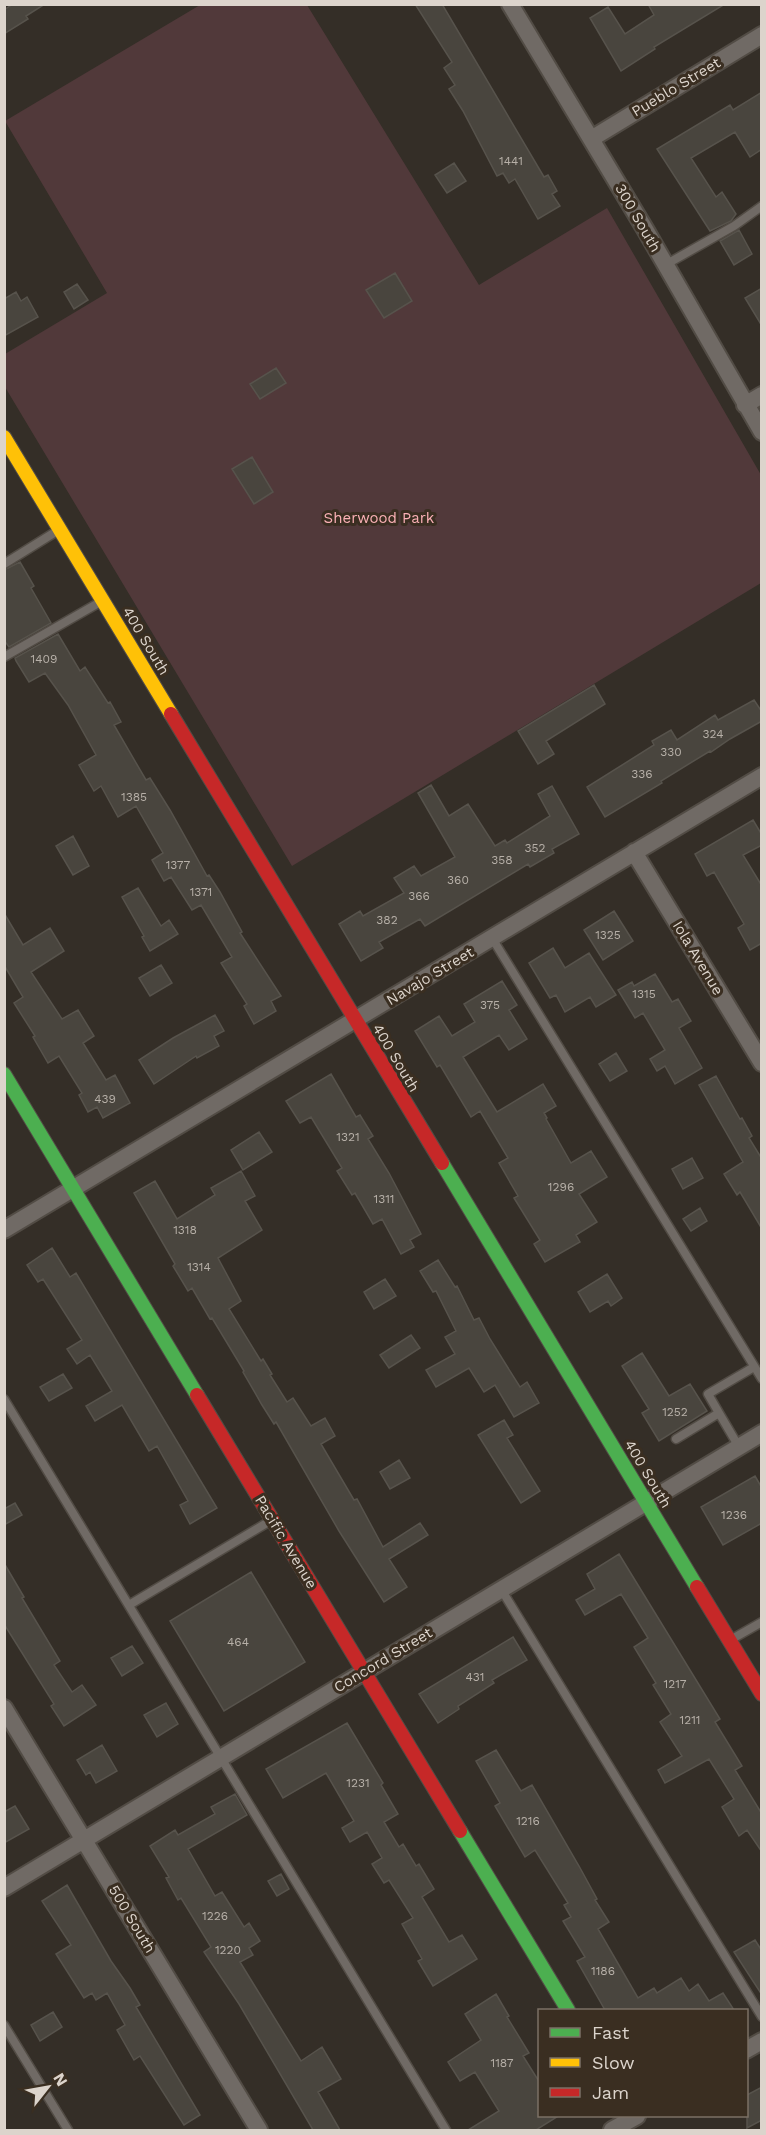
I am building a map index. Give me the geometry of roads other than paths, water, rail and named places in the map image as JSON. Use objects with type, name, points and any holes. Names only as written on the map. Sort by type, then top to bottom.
[{"type":"main road","name":"400 South","points":[[4,437],[762,1694]]},
{"type":"main road","name":"Pacific Avenue","points":[[4,1074],[567,2009]]},
{"type":"street","name":"300 South","points":[[510,4],[762,432]]},
{"type":"street","name":"Pueblo Street","points":[[591,139],[762,35]]},
{"type":"street","points":[[745,405],[762,395]]},
{"type":"street","name":"Navajo Street","points":[[4,1230],[762,776]]},
{"type":"street","name":"Iola Avenue","points":[[634,852],[762,1063]]},
{"type":"street","name":"Concord Street","points":[[4,1888],[762,1433]]},
{"type":"street","name":"500 South","points":[[4,1708],[259,2130]]},
{"type":"street","points":[[748,2049],[762,2040]]},
{"type":"street","points":[[612,2130],[636,2120]]},
{"type":"lane","points":[[665,265],[734,226],[762,206]]},
{"type":"lane","points":[[4,564],[60,530]]},
{"type":"lane","points":[[4,657],[102,600]]},
{"type":"lane","points":[[492,938],[762,1379]]},
{"type":"lane","points":[[739,1447],[708,1394],[754,1367]]},
{"type":"lane","points":[[4,1399],[446,2130]]},
{"type":"lane","points":[[676,1439],[719,1413]]},
{"type":"lane","points":[[129,1605],[273,1520]]},
{"type":"lane","points":[[501,1588],[762,2017]]},
{"type":"lane","points":[[729,1641],[762,1622]]},
{"type":"lane","points":[[4,2025],[68,2130]]},
{"type":"park label","name":"Sherwood Park","points":[[379,518]]}]
